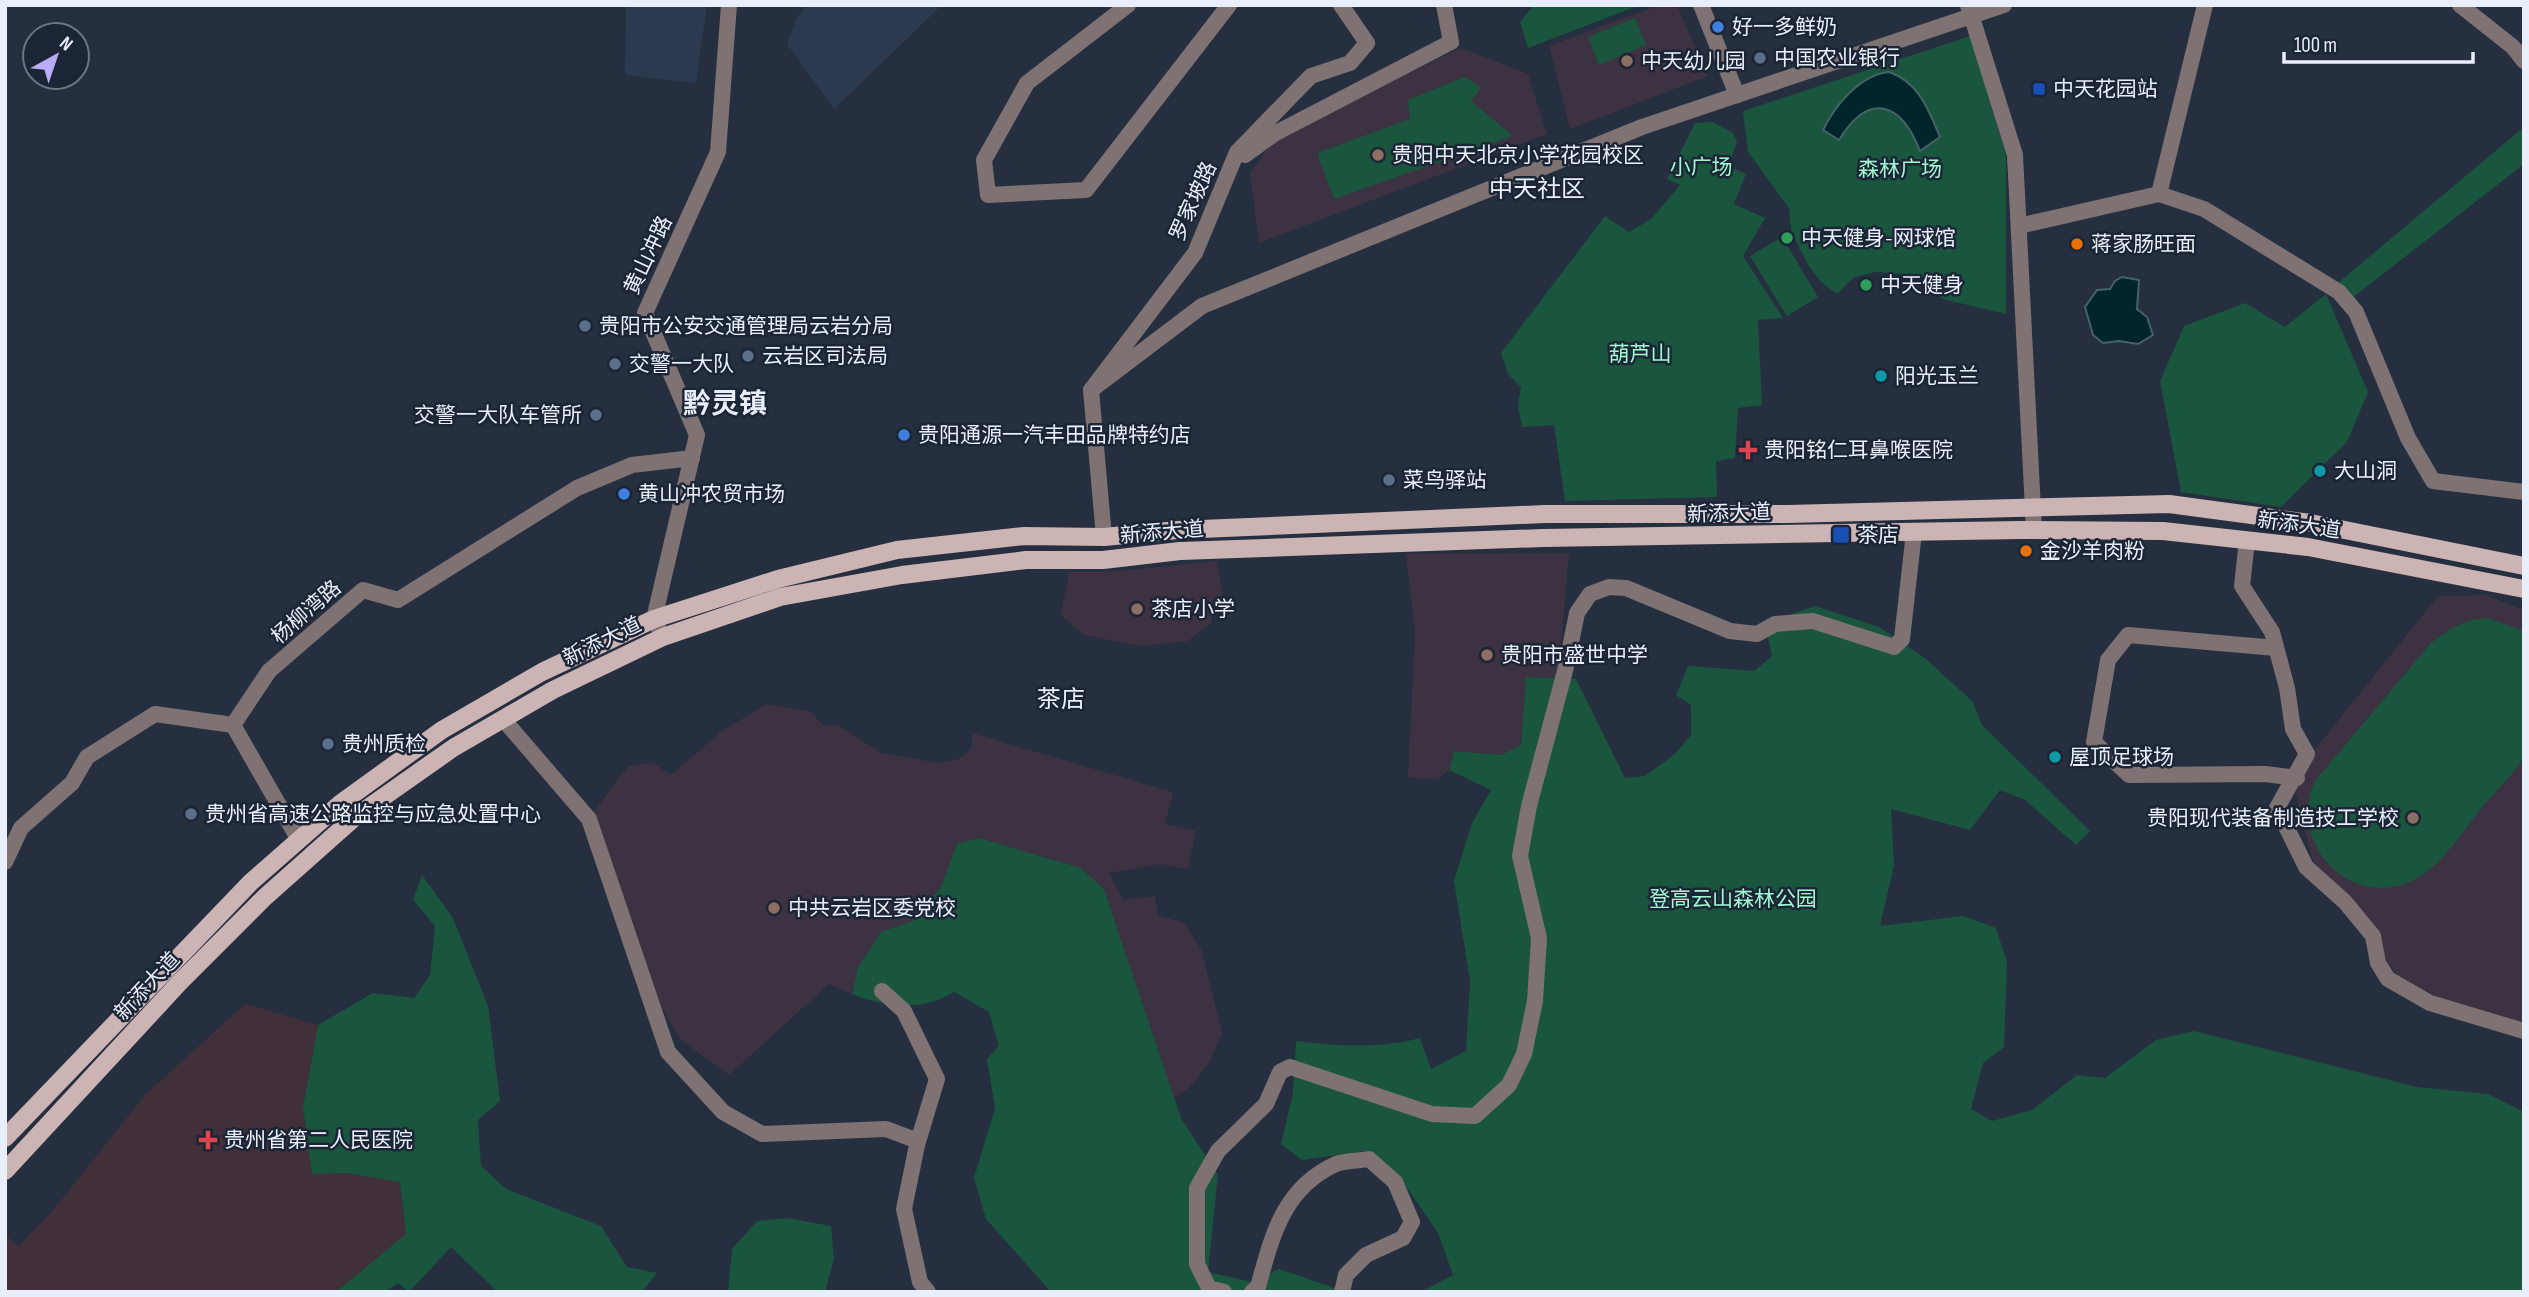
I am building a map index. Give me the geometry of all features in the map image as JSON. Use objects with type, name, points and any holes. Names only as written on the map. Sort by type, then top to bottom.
[{"type":"main road","name":"新添大道","points":[[5,1138],[251,882],[341,803],[442,730],[542,672],[654,619],[778,579],[897,550],[1024,536],[1104,537],[1178,530],[1545,514],[1788,514],[2169,504],[2310,523],[2524,566]]},
{"type":"main road","name":"新添大道","points":[[5,1171],[180,982],[265,897],[355,817],[453,748],[553,690],[663,637],[780,597],[902,575],[1026,560],[1102,560],[1180,551],[1543,538],[2034,530],[2163,531],[2308,547],[2521,589]]},
{"type":"street","name":"黄山冲路","points":[[654,619],[697,435],[645,313],[718,152],[729,5]]},
{"type":"street","points":[[1128,5],[1027,83],[984,160],[988,195],[1086,190],[1229,5]]},
{"type":"street","name":"罗家坡路","points":[[1091,390],[1195,253],[1237,152],[1311,76],[1350,63],[1367,43],[1341,5]]},
{"type":"street","points":[[1232,165],[1273,134],[1451,42],[1444,5]]},
{"type":"street","points":[[1701,5],[1737,95]]},
{"type":"street","points":[[1104,537],[1091,390],[1202,306],[1642,127],[1970,11],[2004,5]]},
{"type":"street","points":[[2159,194],[2205,5]]},
{"type":"street","points":[[2459,5],[2513,47],[2524,61]]},
{"type":"street","points":[[1970,11],[2015,155],[2034,530]]},
{"type":"street","points":[[2019,226],[2159,194],[2204,208],[2339,292],[2356,312],[2408,438],[2433,481],[2524,492]]},
{"type":"street","name":"杨柳湾路","points":[[233,725],[269,671],[363,590],[398,600],[577,488],[632,465],[692,458]]},
{"type":"street","points":[[1224,1292],[1209,1288],[1197,1264],[1197,1188],[1218,1151],[1266,1104],[1280,1072],[1290,1067],[1432,1114],[1475,1116],[1509,1085],[1524,1054],[1530,1028],[1535,1002],[1539,938],[1520,856],[1529,806],[1566,667],[1577,613],[1590,594],[1609,587],[1626,588],[1730,631],[1757,634],[1775,624],[1813,621],[1894,647],[1902,639],[1914,532]]},
{"type":"street","points":[[2247,540],[2242,586],[2272,632],[2287,688],[2293,729],[2307,754],[2297,778],[2277,808],[2306,867],[2345,902],[2373,936],[2378,963],[2388,979],[2430,1003],[2524,1031]]},
{"type":"street","points":[[654,619],[663,637]]},
{"type":"street","points":[[2276,648],[2128,635],[2108,660],[2095,742],[2129,775],[2266,774],[2297,778]]},
{"type":"street","points":[[5,862],[21,828],[72,783],[88,757],[155,714],[233,725],[299,840]]},
{"type":"street","points":[[503,719],[589,819],[668,1052],[723,1112],[762,1134],[886,1129],[918,1141]]},
{"type":"street","points":[[883,991],[904,1011],[937,1079],[918,1141],[904,1209],[920,1282],[928,1292]]},
{"type":"street","points":[[1252,1292],[1258,1287],[1272,1235],[1293,1194],[1337,1164],[1369,1159],[1395,1182],[1412,1222],[1403,1238],[1366,1255],[1346,1275],[1342,1292]]},
{"type":"shaded area","points":[[626,5],[707,5],[696,83],[625,75]]},
{"type":"shaded area","points":[[807,5],[942,5],[834,109],[787,44],[797,18]]},
{"type":"shaded area","name":"中天幼儿园","points":[[1660,5],[1677,5],[1708,76],[1570,129],[1549,46]]},
{"type":"shaded area","name":"贵阳中天北京小学花园校区","points":[[1461,48],[1528,74],[1547,134],[1259,243],[1250,173],[1276,137]]},
{"type":"shaded area","points":[[1889,72],[1908,83],[1922,98],[1940,137],[1920,151],[1904,122],[1884,109],[1873,109],[1862,114],[1850,124],[1839,140],[1823,130],[1841,102],[1858,85],[1878,74]]},
{"type":"shaded area","points":[[2122,277],[2139,280],[2137,309],[2147,317],[2153,335],[2138,344],[2119,341],[2103,343],[2093,335],[2085,307],[2097,290],[2110,289],[2115,281]]},
{"type":"shaded area","name":"贵阳市盛世中学","points":[[1569,553],[1558,678],[1527,677],[1521,745],[1501,755],[1454,751],[1449,770],[1437,780],[1408,777],[1415,633],[1406,554]]},
{"type":"shaded area","name":"茶店小学","points":[[1216,561],[1224,598],[1212,603],[1212,622],[1188,641],[1140,646],[1084,635],[1061,615],[1069,572],[1120,571]]},
{"type":"shaded area","name":"贵阳现代装备制造技工学校","points":[[2485,595],[2524,610],[2524,1030],[2451,1004],[2398,976],[2312,859],[2292,778],[2438,596]]},
{"type":"shaded area","name":"中共云岩区委党校","points":[[767,704],[810,711],[824,726],[838,725],[881,753],[939,763],[959,759],[972,748],[972,733],[1173,792],[1165,824],[1196,831],[1188,869],[1160,864],[1109,873],[1123,900],[1155,896],[1158,915],[1184,923],[1201,949],[1222,1033],[1209,1063],[1189,1088],[1174,1098],[1104,889],[1081,868],[979,838],[957,844],[941,887],[913,921],[881,933],[858,967],[852,994],[829,984],[729,1075],[680,1039],[648,984],[593,813],[628,766],[653,763],[671,775],[722,731]]},
{"type":"shaded area","name":"贵州省第二人民医院","points":[[245,1004],[318,1025],[303,1107],[312,1173],[347,1173],[400,1182],[406,1235],[336,1292],[5,1292],[5,1235],[19,1246],[54,1209],[145,1095]]},
{"type":"green space","points":[[1534,5],[1640,5],[1528,48],[1520,22]]},
{"type":"green space","points":[[1635,18],[1646,45],[1599,65],[1588,37]]},
{"type":"green space","name":"森林广场","points":[[1970,36],[2006,155],[2006,314],[1943,299],[1905,274],[1875,272],[1854,277],[1837,294],[1821,282],[1808,265],[1791,230],[1789,208],[1748,152],[1743,111]]},
{"type":"green space","points":[[1465,77],[1481,87],[1471,101],[1513,136],[1334,199],[1317,153],[1410,119],[1408,100]]},
{"type":"green space","name":"葫芦山","points":[[1713,122],[1733,133],[1737,142],[1728,166],[1746,174],[1734,204],[1765,218],[1743,256],[1783,318],[1758,320],[1762,405],[1738,408],[1735,458],[1716,461],[1717,497],[1565,501],[1554,425],[1522,427],[1518,406],[1521,387],[1508,374],[1501,353],[1605,216],[1629,232],[1651,219],[1680,185],[1667,179],[1695,123]]},
{"type":"green space","points":[[2524,127],[2524,164],[2347,302],[2332,288]]},
{"type":"green space","points":[[1782,237],[1818,297],[1787,316],[1750,256]]},
{"type":"green space","points":[[2326,294],[2368,392],[2347,442],[2281,507],[2181,492],[2160,381],[2184,326],[2245,303],[2285,327]]},
{"type":"green space","name":"登高云山森林公园","points":[[1815,606],[1879,627],[1926,659],[1973,702],[1982,725],[2090,831],[2076,845],[2025,800],[2000,790],[1970,830],[1891,809],[1894,866],[1880,926],[1963,916],[1996,928],[2007,962],[2004,1047],[1983,1063],[1971,1109],[1992,1121],[2032,1110],[2077,1075],[2105,1078],[2156,1040],[2194,1031],[2417,1087],[2488,1094],[2524,1112],[2524,1292],[1421,1292],[1453,1275],[1438,1233],[1397,1173],[1363,1151],[1302,1160],[1281,1144],[1293,1093],[1296,1041],[1358,1045],[1389,1044],[1420,1038],[1431,1069],[1466,1051],[1470,981],[1454,881],[1472,823],[1491,790],[1449,770],[1454,751],[1501,755],[1521,745],[1526,677],[1576,679],[1625,778],[1645,776],[1675,754],[1691,735],[1691,705],[1676,695],[1688,666],[1754,671],[1772,656],[1765,623]]},
{"type":"green space","points":[[2488,618],[2524,631],[2525,745],[2522,759],[2448,851],[2415,880],[2380,888],[2359,884],[2341,875],[2326,861],[2315,843],[2309,823],[2308,802],[2315,781],[2431,643],[2464,623]]},
{"type":"green space","points":[[979,838],[1081,868],[1104,889],[1181,1118],[1218,1175],[1208,1272],[1252,1282],[1279,1269],[1346,1292],[1051,1292],[986,1219],[974,1178],[995,1108],[987,1059],[999,1046],[989,1012],[954,992],[929,1003],[916,1005],[877,1002],[852,994],[858,967],[881,932],[913,921],[941,887],[957,844]]},
{"type":"green space","points":[[422,875],[453,918],[488,1006],[500,1101],[478,1120],[481,1166],[506,1189],[601,1226],[627,1267],[657,1273],[642,1292],[498,1292],[451,1247],[409,1292],[398,1283],[384,1292],[336,1292],[406,1234],[400,1182],[347,1173],[312,1174],[303,1107],[318,1025],[373,993],[414,998],[430,975],[435,926],[413,900]]},
{"type":"green space","points":[[787,1218],[831,1226],[834,1259],[825,1292],[728,1292],[732,1249],[757,1221]]},
{"type":"place","name":"好一多鲜奶","points":[[1718,27]]},
{"type":"place","name":"中国农业银行","points":[[1760,58]]},
{"type":"place","name":"中天幼儿园","points":[[1627,61]]},
{"type":"place","name":"中天花园站","points":[[2039,89]]},
{"type":"place","name":"贵阳中天北京小学花园校区","points":[[1378,155]]},
{"type":"place","name":"中天健身-网球馆","points":[[1787,238]]},
{"type":"place","name":"蒋家肠旺面","points":[[2077,244]]},
{"type":"place","name":"中天健身","points":[[1866,285]]},
{"type":"place","name":"贵阳市公安交通管理局云岩分局","points":[[585,326]]},
{"type":"place","name":"云岩区司法局","points":[[748,356]]},
{"type":"place","name":"交警一大队","points":[[615,364]]},
{"type":"place","name":"阳光玉兰","points":[[1881,376]]},
{"type":"place","name":"交警一大队车管所","points":[[596,415]]},
{"type":"place","name":"贵阳通源一汽丰田品牌特约店","points":[[904,435]]},
{"type":"place","name":"贵阳铭仁耳鼻喉医院","points":[[1748,450]]},
{"type":"place","name":"大山洞","points":[[2320,471]]},
{"type":"place","name":"菜鸟驿站","points":[[1389,480]]},
{"type":"place","name":"黄山冲农贸市场","points":[[624,494]]},
{"type":"place","name":"茶店","points":[[1841,535]]},
{"type":"place","name":"金沙羊肉粉","points":[[2026,551]]},
{"type":"place","name":"茶店小学","points":[[1137,609]]},
{"type":"place","name":"贵阳市盛世中学","points":[[1487,655]]},
{"type":"place","name":"贵州质检","points":[[328,744]]},
{"type":"place","name":"屋顶足球场","points":[[2055,757]]},
{"type":"place","name":"贵州省高速公路监控与应急处置中心","points":[[191,814]]},
{"type":"place","name":"贵阳现代装备制造技工学校","points":[[2413,818]]},
{"type":"place","name":"中共云岩区委党校","points":[[774,908]]},
{"type":"place","name":"贵州省第二人民医院","points":[[208,1140]]},
{"type":"district","name":"中天社区","points":[[1537,189]]},
{"type":"district","name":"黔灵镇","points":[[725,403]]},
{"type":"district","name":"茶店","points":[[1061,699]]},
{"type":"park label","name":"小广场","points":[[1701,167]]}]
